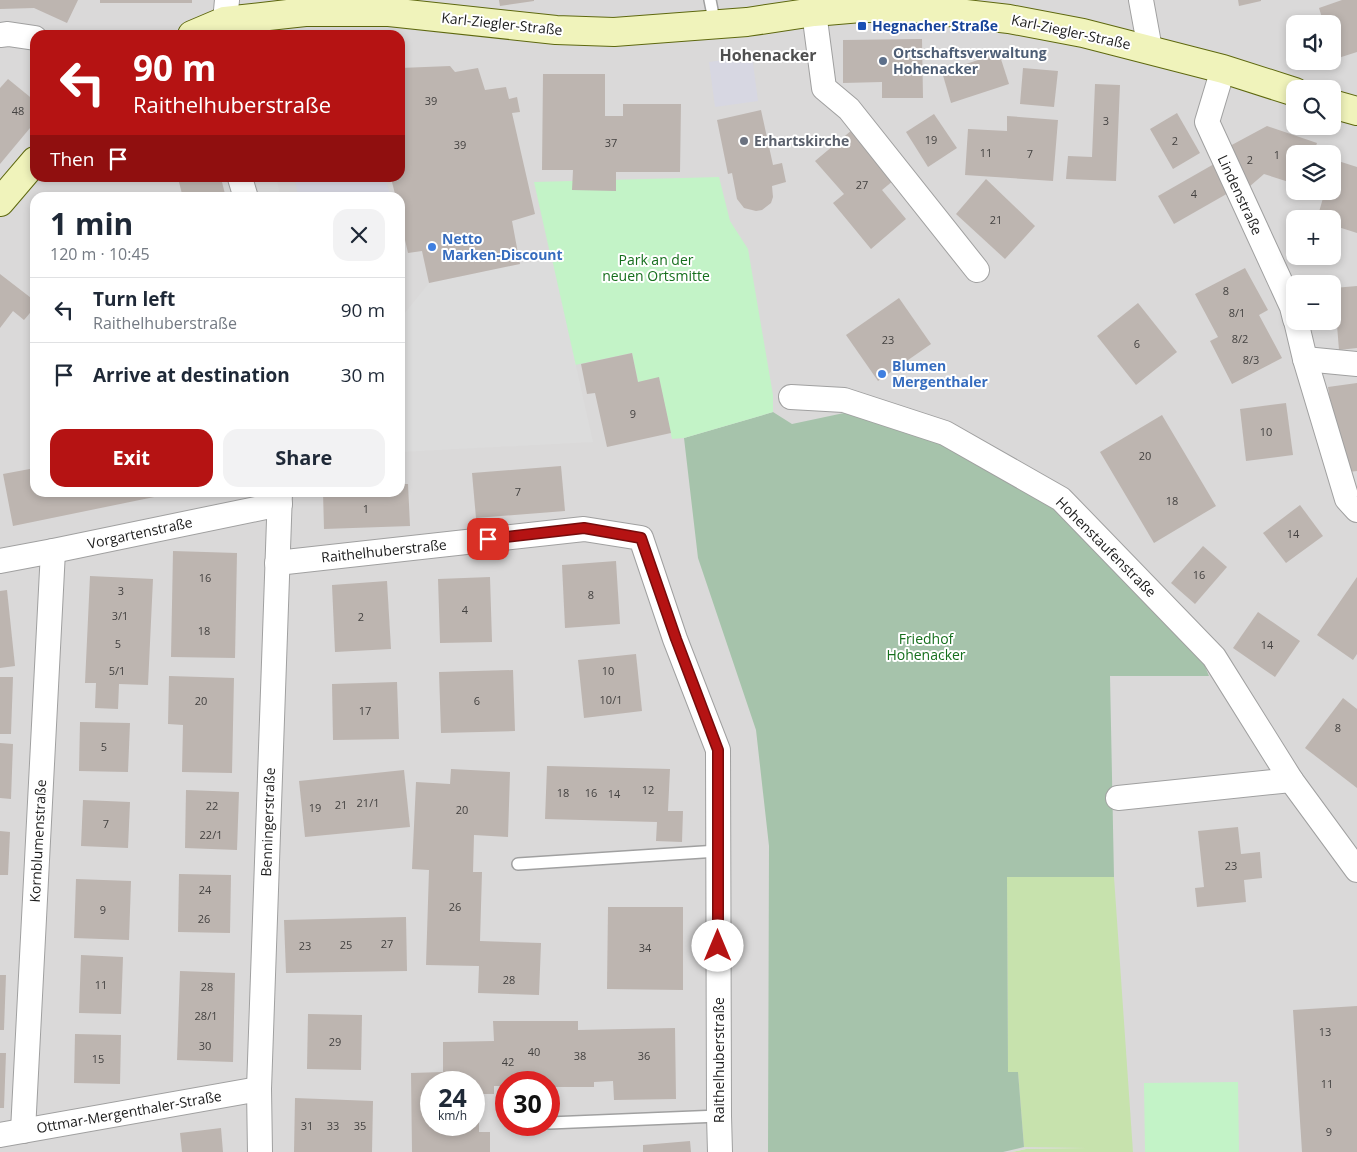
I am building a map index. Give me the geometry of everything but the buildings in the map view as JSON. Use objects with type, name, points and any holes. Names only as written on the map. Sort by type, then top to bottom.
[{"type":"street","points":[[1141,0],[1150,49]]},
{"type":"street","name":"Karl-Ziegler-Straße","points":[[210,24],[305,12],[389,12],[556,30],[614,32],[712,12],[814,12],[916,4],[1083,33],[1223,69],[1286,89]]},
{"type":"street","points":[[814,12],[824,88],[849,109],[977,270]]},
{"type":"street","points":[[0,34],[30,37]]},
{"type":"street","name":"Lindenstraße","points":[[1223,69],[1207,122],[1286,294]]},
{"type":"street","points":[[1341,107],[1357,112]]},
{"type":"street","points":[[0,202],[30,167]]},
{"type":"street","name":"Lindenstraße","points":[[1298,330],[1347,499],[1357,510]]},
{"type":"street","points":[[1305,360],[1357,364]]},
{"type":"street","name":"Hohenstaufenstraße","points":[[791,397],[844,400],[945,433],[1061,499],[1214,657],[1291,780],[1357,870]]},
{"type":"street","name":"Vorgartenstraße","points":[[0,561],[53,552],[280,498]]},
{"type":"street","name":"Benningerstraße","points":[[260,1152],[259,1089],[280,498]]},
{"type":"street","name":"Raithelhuberstraße","points":[[277,563],[584,528],[641,538],[676,639],[718,750],[720,1152]]},
{"type":"street","name":"Kornblumenstraße","points":[[23,1131],[53,552]]},
{"type":"street","points":[[1118,798],[1291,780]]},
{"type":"street","name":"Ottmar-Mergenthaler-Straße","points":[[0,1135],[259,1089]]},
{"type":"lane","points":[[518,864],[718,851]]},
{"type":"lane","points":[[560,1123],[719,1116]]},
{"type":"shaded area","points":[[0,0],[1357,0],[1357,1152],[1133,1152],[1132,1148],[1026,1149],[1012,1152],[0,1152]]},
{"type":"shaded area","points":[[752,56],[758,101],[715,107],[709,62]]},
{"type":"shaded area","points":[[256,182],[277,182],[280,192],[259,192]]},
{"type":"shaded area","points":[[296,182],[386,182],[389,192],[297,192]]},
{"type":"shaded area","points":[[552,259],[593,442],[405,452],[405,313],[429,283]]},
{"type":"green space","name":"Park an der neuen Ortsmitte","points":[[719,177],[730,221],[748,249],[773,395],[773,412],[684,438],[672,439],[659,378],[638,382],[632,353],[575,365],[534,182]]},
{"type":"green space","name":"Friedhof Hohenacker","points":[[773,412],[792,424],[844,413],[911,429],[971,455],[1058,508],[1198,649],[1209,676],[1110,676],[1114,877],[1007,877],[1008,1072],[1018,1072],[1024,1147],[1003,1152],[768,1152],[769,846],[756,730],[698,558],[684,438]]},
{"type":"green space","points":[[1007,877],[1114,877],[1133,1152],[1012,1152],[1026,1149],[1086,1148],[1024,1147],[1018,1073],[1008,1073]]},
{"type":"green space","points":[[1238,1082],[1239,1152],[1145,1152],[1144,1083]]},
{"type":"place","name":"Hegnacher Straße","points":[[862,26]]},
{"type":"place","name":"Ortschaftsverwaltung Hohenacker","points":[[883,61]]},
{"type":"place","name":"Erhartskirche","points":[[744,141]]},
{"type":"place","name":"Netto Marken-Discount","points":[[432,247]]},
{"type":"place","name":"Blumen Mergenthaler","points":[[882,374]]},
{"type":"district","name":"Hohenacker","points":[[768,55]]},
{"type":"route","points":[[488,539],[584,528],[641,538],[676,639],[718,750],[718,946]]}]
